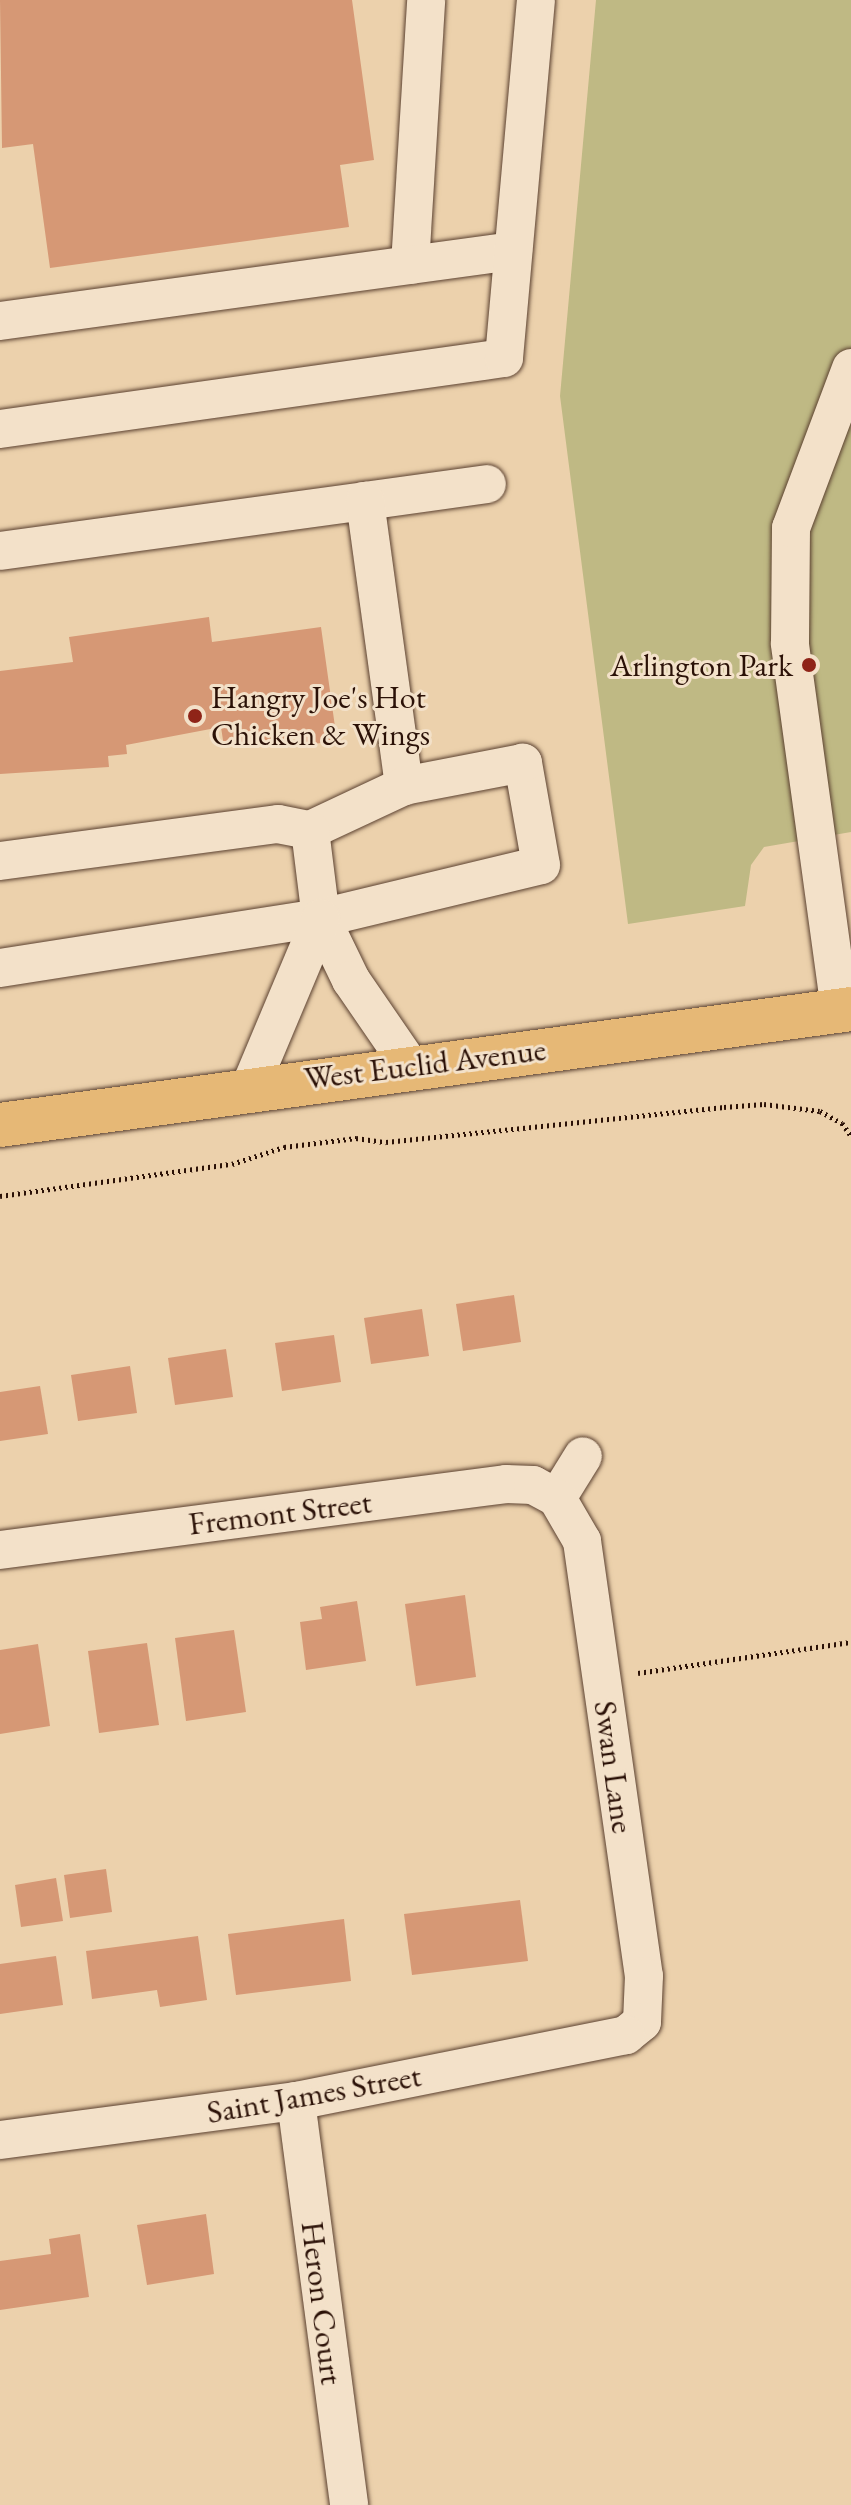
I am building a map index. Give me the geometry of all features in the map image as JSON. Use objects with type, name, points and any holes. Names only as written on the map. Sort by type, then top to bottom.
[{"type":"main road","name":"West Euclid Avenue","points":[[0,1125],[250,1087],[846,1010]]},
{"type":"street","points":[[410,265],[426,0]]},
{"type":"street","points":[[0,429],[504,358],[536,0]]},
{"type":"street","points":[[0,321],[513,251]]},
{"type":"street","points":[[846,1010],[790,643],[791,528],[851,368]]},
{"type":"street","points":[[0,551],[487,484]]},
{"type":"street","points":[[365,501],[404,786]]},
{"type":"street","points":[[0,861],[278,824],[310,830],[404,786],[523,763],[541,865],[321,918],[0,968]]},
{"type":"street","points":[[310,830],[321,918],[351,980],[410,1066]]},
{"type":"street","points":[[250,1087],[321,918]]},
{"type":"street","points":[[557,1498],[583,1456]]},
{"type":"street","name":"Fremont Street","points":[[0,1550],[506,1484],[533,1485],[557,1498]]},
{"type":"street","name":"Swan Lane","points":[[557,1498],[582,1541],[644,1976],[642,2022],[626,2035]]},
{"type":"street","name":"Saint James Street","points":[[0,2140],[296,2101],[626,2035]]},
{"type":"street","name":"Heron Court","points":[[296,2101],[349,2505]]},
{"type":"path","points":[[0,1196],[232,1164],[284,1147],[356,1138],[386,1142],[764,1104],[820,1111],[842,1123],[851,1136]]},
{"type":"path","points":[[601,1678],[851,1642]]},
{"type":"shaded area","points":[[596,0],[851,0],[851,832],[764,847],[751,865],[745,906],[628,924],[560,396]]},
{"type":"building","points":[[0,0],[352,0],[374,160],[340,165],[349,227],[50,268],[33,144],[2,148]]},
{"type":"building","points":[[209,617],[212,642],[321,627],[337,741],[297,746],[296,737],[224,747],[221,727],[126,745],[127,754],[108,756],[109,767],[0,774],[0,671],[73,662],[69,637]]},
{"type":"building","points":[[514,1295],[521,1342],[463,1351],[456,1304]]},
{"type":"building","points":[[422,1309],[429,1356],[371,1364],[364,1318]]},
{"type":"building","points":[[334,1335],[341,1382],[282,1391],[275,1343]]},
{"type":"building","points":[[226,1349],[233,1397],[175,1405],[168,1358]]},
{"type":"building","points":[[130,1366],[137,1413],[78,1421],[71,1375]]},
{"type":"building","points":[[40,1386],[48,1434],[0,1441],[0,1392]]},
{"type":"building","points":[[465,1595],[476,1677],[416,1686],[405,1604]]},
{"type":"building","points":[[357,1601],[366,1661],[306,1670],[300,1622],[322,1619],[320,1607]]},
{"type":"building","points":[[234,1630],[246,1712],[186,1721],[175,1638]]},
{"type":"building","points":[[147,1643],[159,1725],[99,1733],[88,1651]]},
{"type":"building","points":[[38,1644],[50,1726],[0,1734],[0,1650]]},
{"type":"building","points":[[106,1869],[112,1912],[70,1918],[64,1875]]},
{"type":"building","points":[[56,1878],[63,1921],[21,1927],[15,1885]]},
{"type":"building","points":[[520,1900],[528,1961],[412,1975],[404,1914]]},
{"type":"building","points":[[344,1919],[351,1981],[236,1995],[228,1934]]},
{"type":"building","points":[[198,1936],[207,2000],[160,2007],[157,1990],[92,1999],[86,1951]]},
{"type":"building","points":[[56,1956],[63,2005],[0,2014],[0,1964]]},
{"type":"building","points":[[206,2214],[214,2274],[147,2285],[137,2225]]},
{"type":"building","points":[[80,2234],[89,2297],[0,2310],[0,2261],[51,2254],[49,2239]]},
{"type":"place","name":"Arlington Park","points":[[809,665]]},
{"type":"place","name":"Hangry Joe's Hot Chicken & Wings","points":[[195,716]]}]
